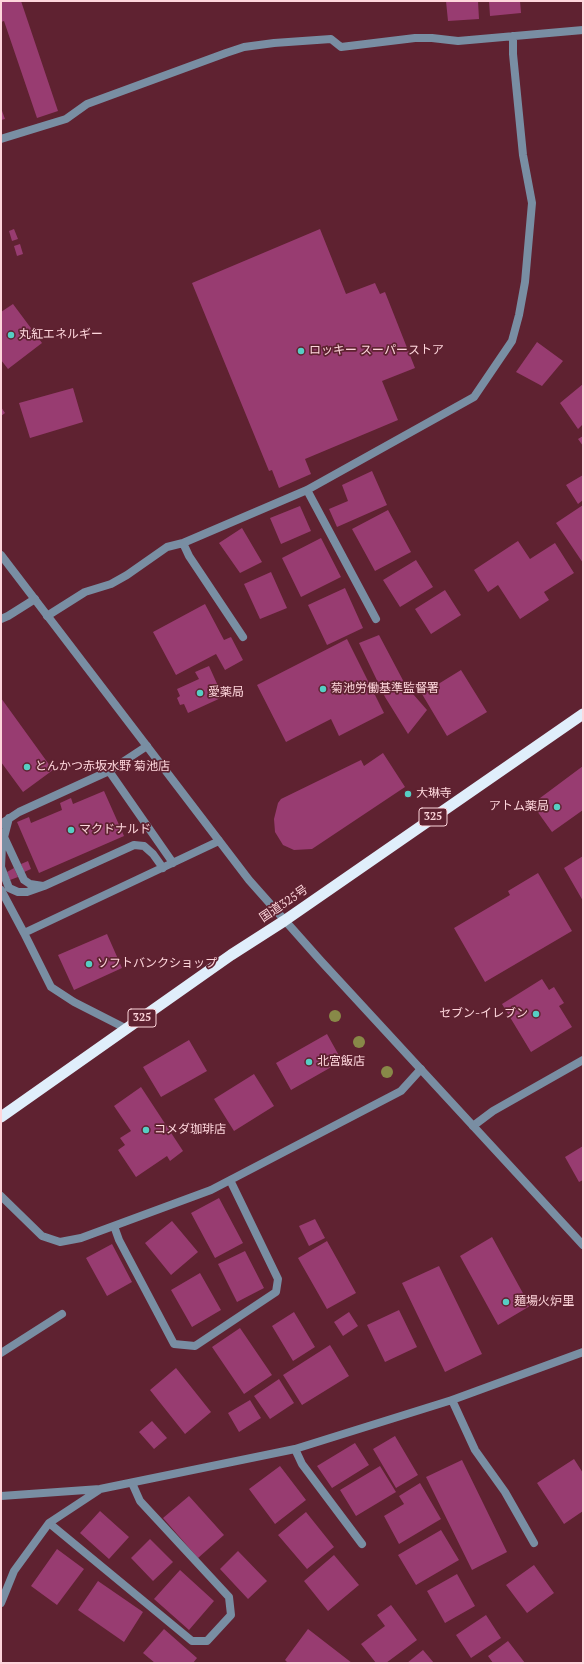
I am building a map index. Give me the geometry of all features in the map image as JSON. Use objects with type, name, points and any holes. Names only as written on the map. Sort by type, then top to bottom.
[{"type":"highway","name":"国道325号","points":[[1,1117],[231,955],[284,921],[582,717]]},
{"type":"street","points":[[1,139],[66,119],[87,104],[244,47],[274,43],[331,39],[342,47],[415,38],[458,41],[583,30]]},
{"type":"street","points":[[47,616],[85,592],[111,584],[127,575],[167,547],[182,543],[307,490],[474,398],[512,341],[519,315],[525,282],[532,203],[523,155],[513,54],[513,36]]},
{"type":"street","points":[[307,490],[376,620]]},
{"type":"street","points":[[182,543],[243,638]]},
{"type":"street","points":[[1,555],[249,880],[284,921],[583,1245]]},
{"type":"street","points":[[1,619],[34,600]]},
{"type":"street","points":[[1,824],[19,812],[109,771],[147,746]]},
{"type":"street","points":[[109,771],[173,864]]},
{"type":"street","points":[[9,818],[4,837],[1,867],[9,888],[18,892],[27,892],[44,886],[134,845],[144,846],[153,854],[163,868]]},
{"type":"street","points":[[4,837],[24,880],[30,884],[44,886]]},
{"type":"street","points":[[24,933],[220,841]]},
{"type":"street","points":[[1,890],[51,987],[74,1002],[127,1029]]},
{"type":"street","points":[[473,1126],[493,1111],[583,1060]]},
{"type":"street","points":[[1,1196],[42,1236],[60,1242],[81,1238],[211,1190],[400,1091],[421,1069]]},
{"type":"street","points":[[114,1226],[119,1240],[174,1344],[195,1346],[276,1292],[278,1279],[230,1180]]},
{"type":"street","points":[[1,1353],[62,1314]]},
{"type":"street","points":[[1,1496],[100,1489],[295,1449],[452,1400],[583,1352]]},
{"type":"street","points":[[452,1400],[475,1450],[505,1492],[534,1543]]},
{"type":"street","points":[[295,1449],[302,1464],[362,1544]]},
{"type":"street","points":[[50,1523],[192,1641],[207,1641],[231,1615],[229,1597],[140,1501],[132,1483]]},
{"type":"street","points":[[1,1603],[14,1571],[50,1523],[100,1489]]},
{"type":"building","points":[[1,1],[21,1],[58,111],[37,118],[4,21],[1,22]]},
{"type":"building","points":[[446,1],[478,1],[479,19],[448,21]]},
{"type":"building","points":[[489,1],[520,1],[521,13],[490,16]]},
{"type":"building","points":[[1,108],[5,119],[1,120]]},
{"type":"building","points":[[14,229],[18,239],[12,241],[9,231]]},
{"type":"building","points":[[320,229],[346,294],[375,283],[380,294],[385,292],[415,368],[382,381],[398,420],[305,459],[311,474],[279,488],[272,470],[269,471],[192,283]]},
{"type":"building","points":[[20,244],[23,254],[17,256],[14,246]]},
{"type":"building","points":[[13,304],[42,343],[8,369],[1,360],[1,312]]},
{"type":"building","points":[[537,342],[563,361],[542,386],[516,372]]},
{"type":"building","points":[[583,384],[583,424],[578,429],[560,403]]},
{"type":"building","points":[[73,388],[83,422],[30,438],[19,403]]},
{"type":"building","points":[[1,407],[5,413],[1,416]]},
{"type":"building","points":[[583,436],[583,446],[578,439]]},
{"type":"building","points":[[372,471],[387,505],[337,527],[329,509],[348,501],[342,485]]},
{"type":"building","points":[[583,475],[583,500],[578,504],[566,485]]},
{"type":"building","points":[[583,505],[583,563],[556,523]]},
{"type":"building","points":[[300,506],[311,531],[281,544],[270,518]]},
{"type":"building","points":[[388,510],[411,552],[375,571],[352,529]]},
{"type":"building","points":[[242,528],[262,562],[240,573],[219,543]]},
{"type":"building","points":[[321,538],[341,577],[301,597],[282,558]]},
{"type":"building","points":[[518,541],[530,559],[555,543],[574,573],[544,592],[549,600],[520,619],[498,585],[488,592],[474,570]]},
{"type":"building","points":[[416,560],[433,587],[400,607],[383,580]]},
{"type":"building","points":[[271,572],[287,608],[260,619],[244,584]]},
{"type":"building","points":[[345,588],[363,628],[327,645],[308,605]]},
{"type":"building","points":[[445,590],[461,615],[431,634],[415,609]]},
{"type":"building","points":[[205,604],[224,640],[231,637],[243,660],[225,670],[216,654],[176,675],[153,632]]},
{"type":"building","points":[[379,635],[406,686],[427,710],[408,734],[385,697],[359,643]]},
{"type":"building","points":[[347,639],[384,713],[339,736],[331,719],[286,742],[257,685]]},
{"type":"building","points":[[209,666],[223,697],[188,713],[184,704],[180,705],[177,698],[180,696],[177,689],[199,679],[195,672]]},
{"type":"building","points":[[461,670],[487,712],[447,736],[422,694]]},
{"type":"building","points":[[1,698],[53,770],[23,792],[1,762]]},
{"type":"building","points":[[383,753],[405,787],[312,849],[294,850],[283,845],[275,832],[274,819],[278,803],[281,799],[361,760],[364,766]]},
{"type":"building","points":[[583,766],[583,810],[552,832],[532,804]]},
{"type":"building","points":[[104,791],[124,836],[39,873],[17,822],[29,817],[31,823],[62,810],[60,803],[71,798],[73,804]]},
{"type":"building","points":[[583,856],[583,901],[564,868]]},
{"type":"building","points":[[28,861],[31,869],[24,872],[21,864]]},
{"type":"building","points":[[14,868],[18,877],[10,880],[7,872]]},
{"type":"building","points":[[538,873],[572,931],[485,982],[454,928],[510,895],[508,891]]},
{"type":"building","points":[[107,934],[122,968],[74,990],[58,955]]},
{"type":"building","points":[[542,979],[549,990],[554,987],[564,1003],[559,1006],[572,1027],[531,1052],[502,1004]]},
{"type":"building","points":[[327,1034],[342,1061],[291,1090],[276,1063]]},
{"type":"building","points":[[189,1040],[207,1071],[161,1097],[143,1067]]},
{"type":"building","points":[[254,1074],[274,1106],[234,1131],[214,1099]]},
{"type":"building","points":[[141,1087],[183,1151],[170,1161],[167,1156],[136,1177],[118,1150],[125,1145],[120,1138],[131,1131],[114,1106]]},
{"type":"building","points":[[583,1146],[583,1180],[579,1182],[565,1157]]},
{"type":"building","points":[[219,1198],[243,1243],[215,1258],[191,1213]]},
{"type":"building","points":[[315,1219],[325,1238],[309,1246],[299,1226]]},
{"type":"building","points":[[172,1221],[198,1252],[171,1275],[145,1243]]},
{"type":"building","points":[[492,1237],[530,1306],[498,1325],[460,1256]]},
{"type":"building","points":[[327,1241],[356,1293],[327,1309],[298,1258]]},
{"type":"building","points":[[112,1244],[132,1282],[107,1296],[86,1258]]},
{"type":"building","points":[[245,1251],[264,1288],[237,1302],[218,1264]]},
{"type":"building","points":[[439,1266],[482,1354],[445,1372],[402,1283]]},
{"type":"building","points":[[200,1273],[221,1310],[192,1327],[171,1290]]},
{"type":"building","points":[[399,1310],[417,1347],[385,1362],[367,1325]]},
{"type":"building","points":[[294,1312],[315,1347],[293,1361],[272,1326]]},
{"type":"building","points":[[349,1312],[358,1326],[343,1336],[334,1322]]},
{"type":"building","points":[[240,1328],[272,1375],[244,1394],[212,1347]]},
{"type":"building","points":[[330,1345],[349,1376],[302,1405],[283,1375]]},
{"type":"building","points":[[176,1368],[211,1412],[185,1434],[150,1390]]},
{"type":"building","points":[[279,1379],[294,1403],[270,1419],[254,1396]]},
{"type":"building","points":[[250,1400],[261,1418],[239,1432],[228,1413]]},
{"type":"building","points":[[152,1421],[167,1438],[154,1449],[139,1432]]},
{"type":"building","points":[[395,1436],[418,1475],[396,1488],[373,1449]]},
{"type":"building","points":[[355,1443],[369,1465],[332,1488],[317,1466]]},
{"type":"building","points":[[574,1459],[583,1473],[583,1511],[564,1524],[537,1483]]},
{"type":"building","points":[[462,1460],[507,1552],[472,1570],[426,1477]]},
{"type":"building","points":[[280,1466],[306,1500],[275,1524],[249,1489]]},
{"type":"building","points":[[380,1466],[396,1492],[356,1516],[340,1490]]},
{"type":"building","points":[[420,1483],[441,1519],[399,1544],[384,1516],[404,1504],[399,1496]]},
{"type":"building","points":[[189,1496],[224,1535],[198,1558],[163,1518]]},
{"type":"building","points":[[100,1511],[129,1537],[109,1559],[80,1533]]},
{"type":"building","points":[[306,1512],[334,1547],[307,1569],[278,1535]]},
{"type":"building","points":[[441,1530],[459,1560],[416,1585],[398,1555]]},
{"type":"building","points":[[150,1539],[173,1562],[153,1581],[131,1558]]},
{"type":"building","points":[[57,1549],[84,1569],[57,1605],[31,1586]]},
{"type":"building","points":[[238,1551],[267,1581],[248,1599],[220,1569]]},
{"type":"building","points":[[334,1555],[359,1585],[328,1611],[304,1581]]},
{"type":"building","points":[[534,1565],[554,1593],[527,1613],[506,1585]]},
{"type":"building","points":[[180,1570],[214,1601],[189,1630],[154,1599]]},
{"type":"building","points":[[457,1574],[475,1606],[445,1623],[427,1591]]},
{"type":"building","points":[[98,1581],[143,1612],[124,1642],[78,1610]]},
{"type":"building","points":[[391,1605],[417,1640],[386,1663],[376,1663],[361,1644],[385,1626],[377,1615]]},
{"type":"building","points":[[486,1615],[501,1638],[471,1658],[456,1635]]},
{"type":"building","points":[[164,1629],[197,1658],[193,1663],[155,1663],[143,1653]]},
{"type":"building","points":[[308,1629],[352,1663],[288,1663],[285,1660]]},
{"type":"building","points":[[508,1641],[525,1663],[493,1663],[488,1656]]},
{"type":"building","points":[[423,1650],[434,1663],[407,1663]]},
{"type":"place","name":"丸紅エネルギー","points":[[11,335]]},
{"type":"place","name":"ロッキー スーパーストア","points":[[301,351]]},
{"type":"place","name":"菊池労働基準監督署","points":[[323,689]]},
{"type":"place","name":"愛薬局","points":[[200,693]]},
{"type":"place","name":"とんかつ赤坂水野 菊池店","points":[[27,767]]},
{"type":"place","name":"大琳寺","points":[[408,794]]},
{"type":"place","name":"アトム薬局","points":[[557,807]]},
{"type":"place","name":"マクドナルド","points":[[71,830]]},
{"type":"place","name":"ソフトバンクショップ","points":[[89,964]]},
{"type":"place","name":"セブン-イレブン","points":[[536,1014]]},
{"type":"place","name":"北宮飯店","points":[[309,1062]]},
{"type":"place","name":"コメダ珈琲店","points":[[146,1130]]},
{"type":"place","name":"麺場火炉里","points":[[506,1302]]}]
